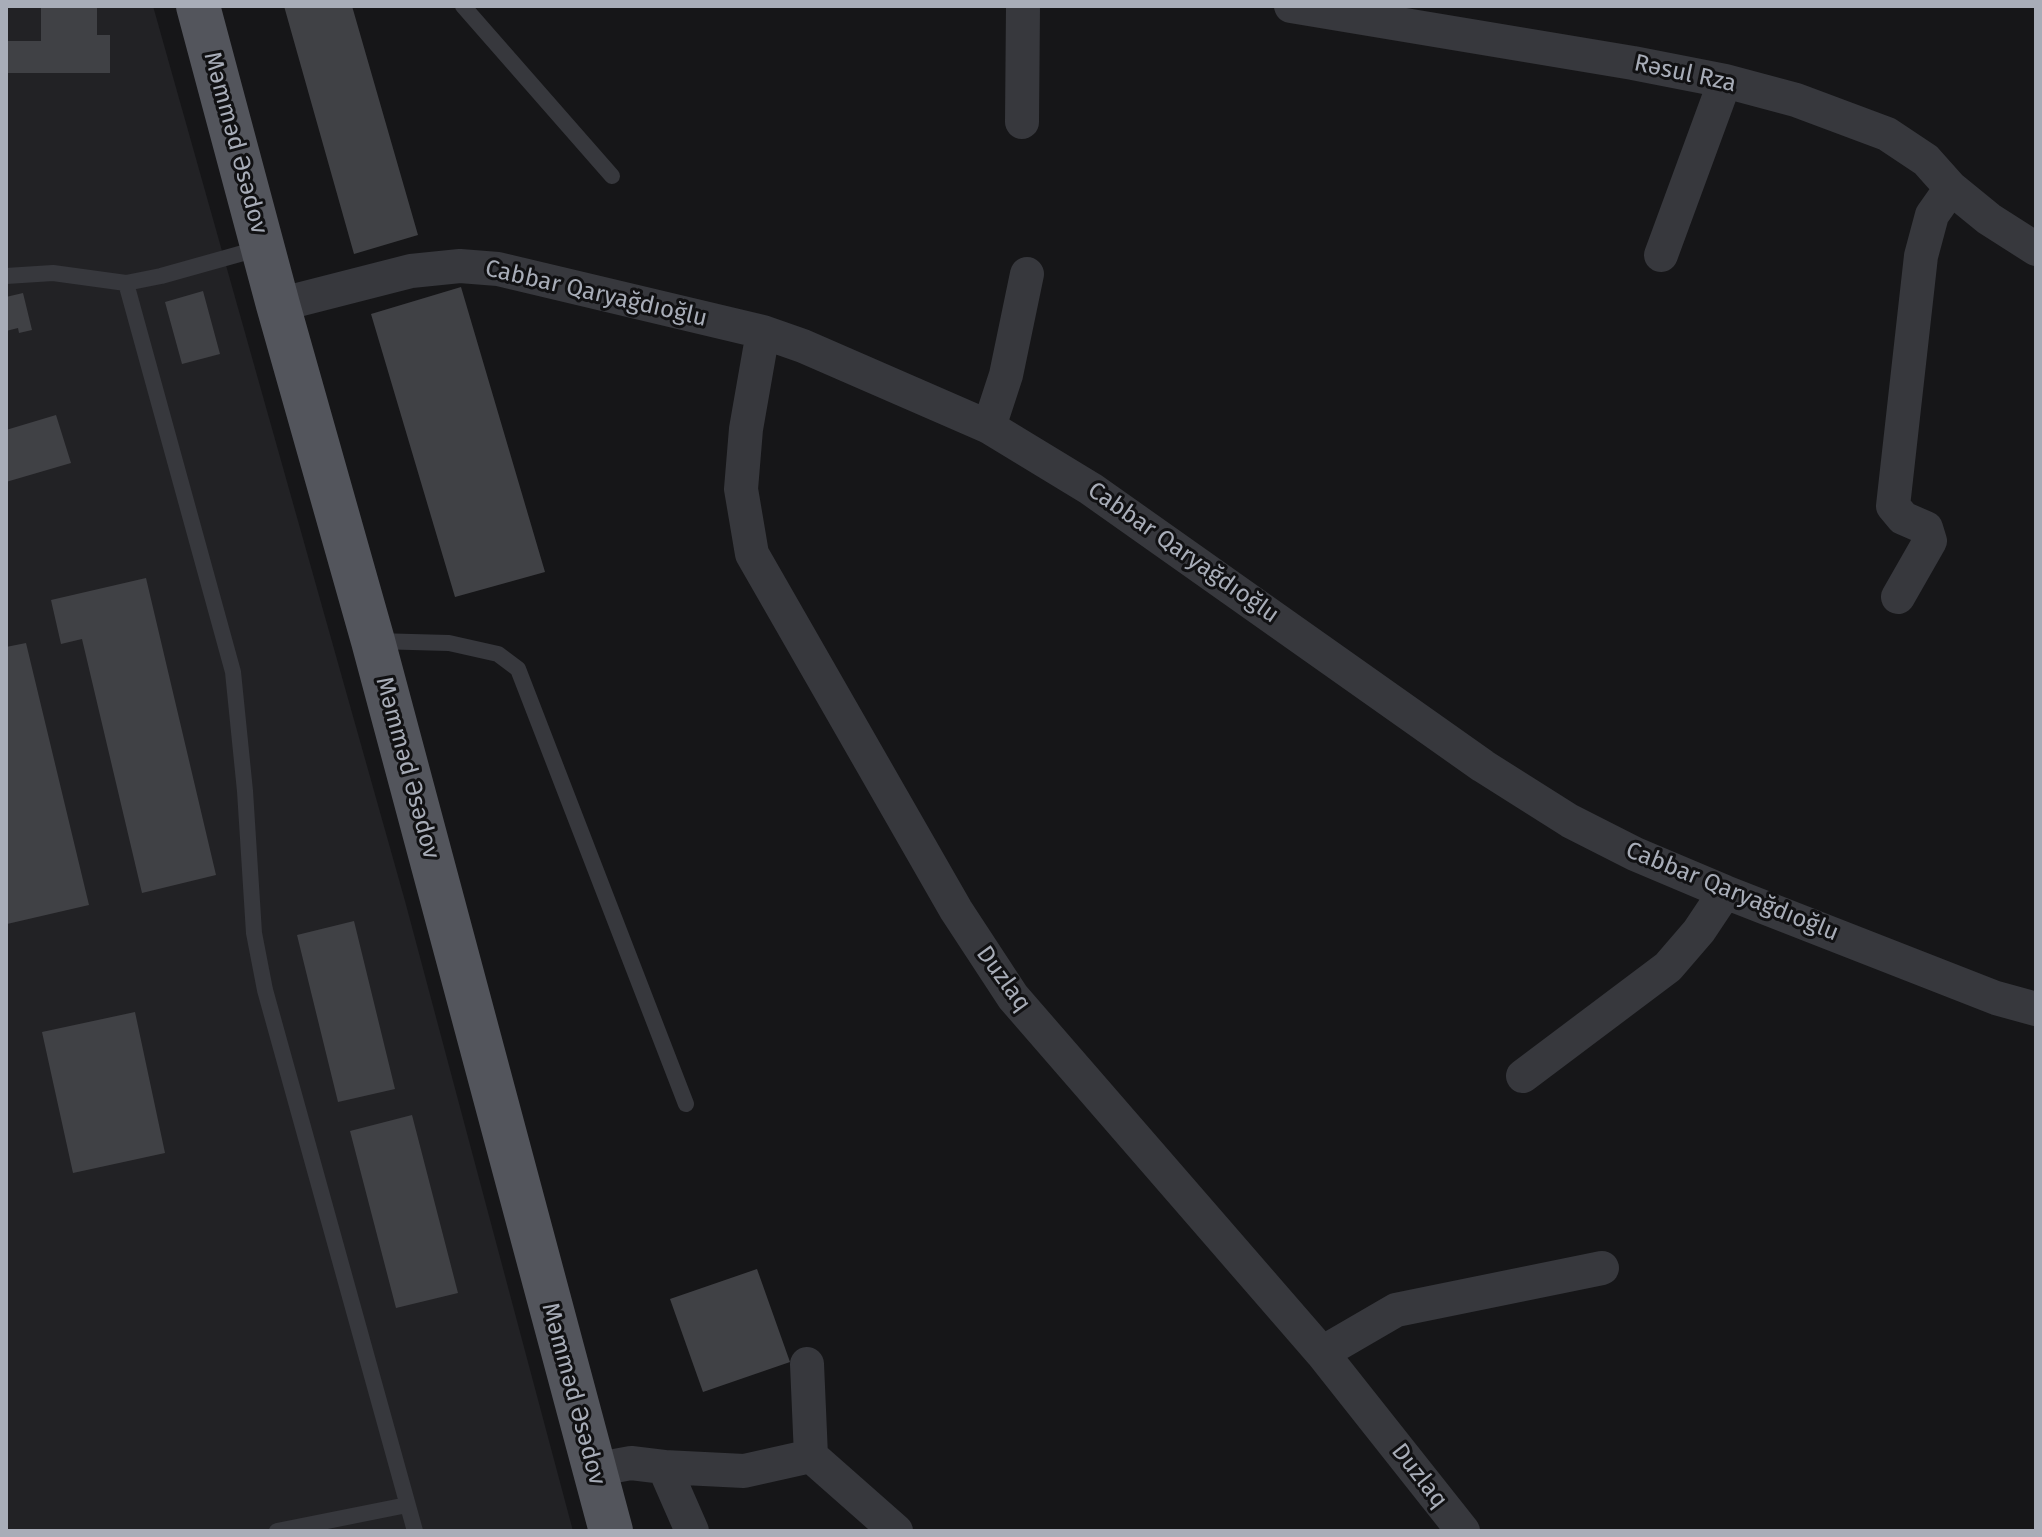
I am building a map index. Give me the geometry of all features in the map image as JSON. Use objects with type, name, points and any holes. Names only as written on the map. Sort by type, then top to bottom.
[{"type":"main road","name":"Məmməd Əsədov","points":[[198,6],[373,641],[611,1531]]},
{"type":"street","points":[[1022,122],[1023,6]]},
{"type":"street","name":"Rəsul Rza","points":[[1291,6],[1725,81],[1796,100],[1887,134],[1926,160],[1951,188],[1989,219],[2036,249]]},
{"type":"street","points":[[1661,255],[1725,81]]},
{"type":"street","points":[[1898,597],[1930,541],[1926,528],[1903,518],[1893,506],[1921,256],[1932,215],[1951,188]]},
{"type":"street","name":"Cabbar Qaryağdıoğlu","points":[[278,305],[411,271],[460,266],[498,269],[763,332],[803,346],[989,427],[1091,489],[1483,766],[1570,821],[1635,854],[1725,892],[1996,998],[2036,1009]]},
{"type":"street","points":[[989,427],[1006,375],[1027,274]]},
{"type":"street","name":"Duzlaq","points":[[763,332],[746,429],[741,489],[752,554],[956,910],[1013,997],[1322,1353],[1463,1531]]},
{"type":"street","points":[[1523,1076],[1668,967],[1699,931],[1725,892]]},
{"type":"street","points":[[1322,1353],[1396,1310],[1602,1268]]},
{"type":"street","points":[[807,1364],[811,1456],[896,1531]]},
{"type":"street","points":[[593,1470],[631,1463],[744,1471],[811,1456]]},
{"type":"street","points":[[664,1467],[692,1531]]},
{"type":"lane","points":[[463,6],[612,176]]},
{"type":"lane","points":[[6,276],[53,273],[126,283],[263,247]]},
{"type":"lane","points":[[126,283],[233,672],[245,791],[254,933],[265,990],[415,1531]]},
{"type":"lane","points":[[373,641],[449,643],[498,654],[518,669],[686,1104]]},
{"type":"lane","points":[[277,1531],[407,1505]]},
{"type":"shaded area","points":[[6,6],[153,6],[405,901],[573,1531],[6,1531]]},
{"type":"building","points":[[41,6],[97,6],[97,35],[110,35],[110,73],[6,73],[6,41],[41,41]]},
{"type":"building","points":[[284,6],[352,6],[418,235],[354,254]]},
{"type":"building","points":[[461,287],[545,572],[455,597],[371,314]]},
{"type":"building","points":[[203,291],[220,354],[182,364],[165,302]]},
{"type":"building","points":[[23,293],[32,330],[19,333],[18,328],[6,331],[6,297]]},
{"type":"building","points":[[56,415],[71,463],[6,482],[6,430]]},
{"type":"building","points":[[146,578],[216,875],[142,893],[82,639],[61,644],[51,600]]},
{"type":"building","points":[[26,643],[89,905],[7,924],[6,647]]},
{"type":"building","points":[[354,921],[395,1089],[338,1102],[297,935]]},
{"type":"building","points":[[135,1012],[165,1153],[73,1173],[42,1032]]},
{"type":"building","points":[[412,1115],[458,1293],[396,1308],[350,1131]]},
{"type":"building","points":[[757,1269],[790,1362],[703,1392],[670,1299]]}]
